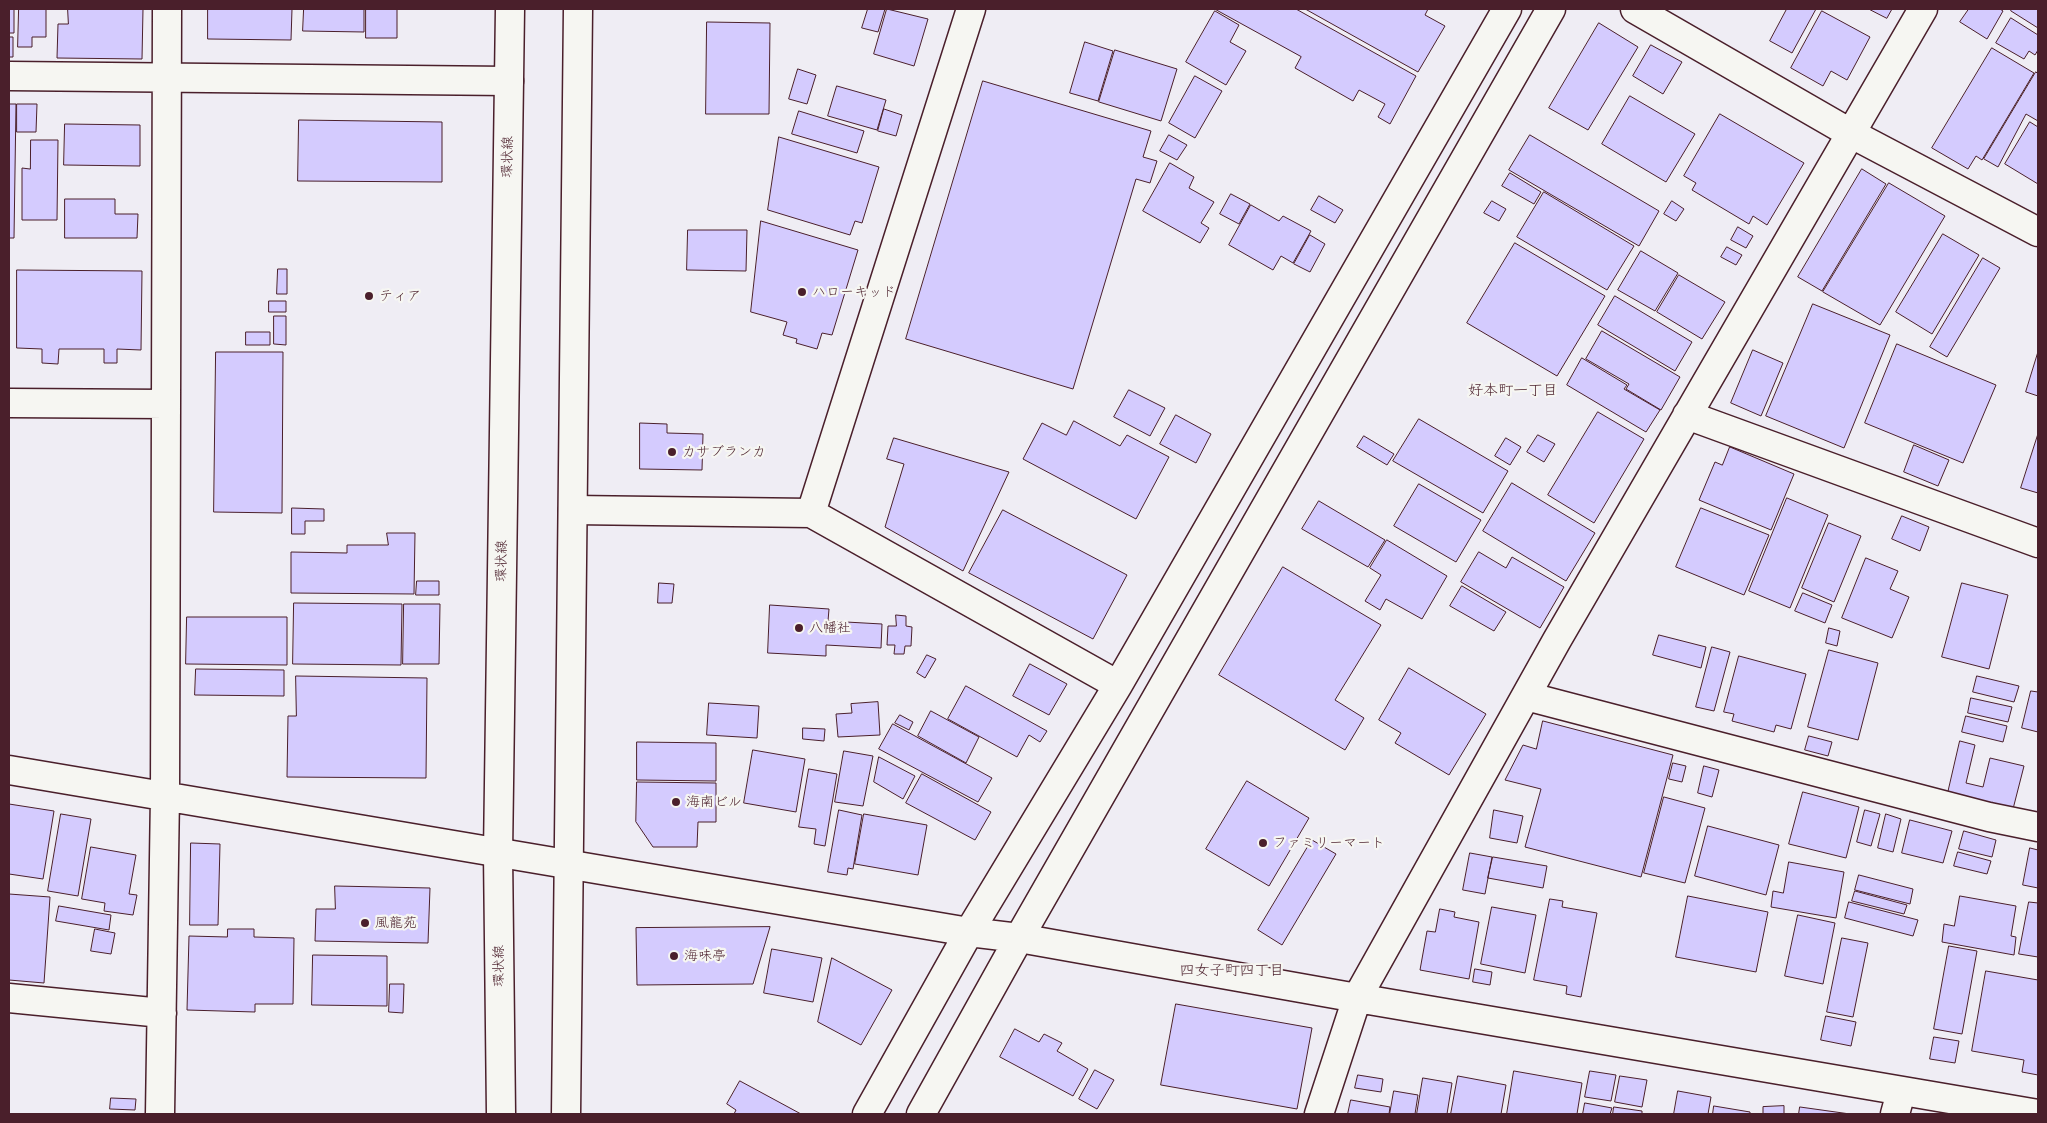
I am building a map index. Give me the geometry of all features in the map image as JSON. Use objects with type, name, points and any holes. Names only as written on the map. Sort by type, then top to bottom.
[{"type":"street","points":[[160,1114],[165,795],[167,9]]},
{"type":"street","name":"環状線","points":[[500,1114],[498,853],[510,9]]},
{"type":"street","points":[[566,1114],[578,9]]},
{"type":"street","points":[[811,514],[970,9]]},
{"type":"street","points":[[867,1114],[970,932],[1118,684],[1507,9]]},
{"type":"street","points":[[921,1114],[1019,938],[1551,9]]},
{"type":"street","points":[[1635,9],[1850,133],[2038,232]]},
{"type":"street","points":[[1319,1114],[1357,998],[1526,696],[1923,9]]},
{"type":"street","points":[[9,76],[166,76],[509,81]]},
{"type":"street","points":[[9,403],[165,404]]},
{"type":"street","points":[[1687,415],[2038,543]]},
{"type":"street","points":[[573,510],[811,514],[1118,684]]},
{"type":"street","points":[[1526,696],[1989,817],[2038,827]]},
{"type":"street","points":[[9,770],[970,932],[1019,938],[1357,998],[1898,1103],[2038,1114]]},
{"type":"street","points":[[9,998],[162,1013]]},
{"type":"building","points":[[9,9],[14,9],[14,33],[9,33]]},
{"type":"building","points":[[19,9],[46,9],[46,37],[32,37],[32,47],[18,47]]},
{"type":"building","points":[[68,9],[143,9],[142,59],[57,58],[58,24],[68,24]]},
{"type":"building","points":[[208,9],[292,9],[291,40],[208,39]]},
{"type":"building","points":[[304,9],[364,9],[364,32],[303,31]]},
{"type":"building","points":[[366,9],[397,9],[397,38],[366,38]]},
{"type":"building","points":[[868,9],[885,9],[878,32],[862,28]]},
{"type":"building","points":[[887,9],[928,19],[914,66],[874,54]]},
{"type":"building","points":[[1215,9],[1296,9],[1416,76],[1390,124],[1378,117],[1385,104],[1359,90],[1353,101],[1295,68],[1301,57]]},
{"type":"building","points":[[1308,9],[1428,9],[1425,15],[1445,26],[1418,72]]},
{"type":"building","points":[[1787,9],[1816,9],[1792,53],[1770,41]]},
{"type":"building","points":[[1869,9],[1892,9],[1887,18]]},
{"type":"building","points":[[1969,9],[2000,9],[2003,11],[1987,39],[1960,22]]},
{"type":"building","points":[[2012,9],[2038,9],[2038,28],[2011,11]]},
{"type":"building","points":[[1215,11],[1239,25],[1230,42],[1246,51],[1226,85],[1186,62]]},
{"type":"building","points":[[1822,11],[1870,37],[1847,80],[1831,71],[1823,86],[1791,68]]},
{"type":"building","points":[[2011,18],[2038,35],[2038,50],[2035,55],[2029,51],[2024,59],[1996,43]]},
{"type":"building","points":[[707,22],[770,23],[769,114],[706,114]]},
{"type":"building","points":[[1599,23],[1638,47],[1588,130],[1549,108]]},
{"type":"building","points":[[9,37],[13,37],[13,57],[9,57]]},
{"type":"building","points":[[1085,42],[1113,51],[1098,101],[1070,93]]},
{"type":"building","points":[[1651,45],[1682,62],[1663,94],[1633,76]]},
{"type":"building","points":[[1992,48],[2034,73],[1982,160],[1976,156],[1968,169],[1932,148]]},
{"type":"building","points":[[1115,50],[1177,69],[1161,121],[1099,102]]},
{"type":"building","points":[[798,69],[816,75],[807,104],[789,99]]},
{"type":"building","points":[[2036,72],[2038,74],[2038,121],[2026,114],[1998,167],[1984,159]]},
{"type":"building","points":[[1195,76],[1222,91],[1195,138],[1169,123]]},
{"type":"building","points":[[983,81],[1151,131],[1143,157],[1157,161],[1150,183],[1136,179],[1073,389],[906,339]]},
{"type":"building","points":[[837,86],[886,100],[877,130],[828,116]]},
{"type":"building","points":[[1630,96],[1695,134],[1666,182],[1602,144]]},
{"type":"building","points":[[9,104],[16,104],[14,238],[9,238]]},
{"type":"building","points":[[17,104],[37,104],[36,132],[17,132]]},
{"type":"building","points":[[884,109],[902,115],[896,136],[878,131]]},
{"type":"building","points":[[799,111],[864,131],[857,153],[792,134]]},
{"type":"building","points":[[1720,114],[1804,163],[1767,225],[1753,216],[1749,224],[1692,190],[1696,183],[1684,176]]},
{"type":"building","points":[[299,120],[442,122],[442,182],[298,181]]},
{"type":"building","points":[[2030,122],[2038,127],[2038,184],[2005,164]]},
{"type":"building","points":[[65,124],[140,125],[140,166],[64,165]]},
{"type":"building","points":[[1169,135],[1187,145],[1177,160],[1160,151]]},
{"type":"building","points":[[1530,135],[1659,211],[1639,246],[1509,170]]},
{"type":"building","points":[[779,137],[879,167],[862,223],[855,221],[850,235],[768,210]]},
{"type":"building","points":[[31,140],[58,140],[57,220],[22,220],[22,168],[30,169]]},
{"type":"building","points":[[1170,163],[1194,177],[1189,188],[1214,202],[1201,223],[1209,228],[1200,243],[1143,211]]},
{"type":"building","points":[[1862,169],[1886,184],[1822,291],[1798,277]]},
{"type":"building","points":[[1510,173],[1541,192],[1534,204],[1502,186]]},
{"type":"building","points":[[1889,183],[1945,216],[1880,325],[1823,292]]},
{"type":"building","points":[[1544,192],[1634,246],[1607,290],[1517,237]]},
{"type":"building","points":[[1231,194],[1250,204],[1239,224],[1220,214]]},
{"type":"building","points":[[1319,196],[1343,210],[1335,223],[1311,210]]},
{"type":"building","points":[[65,199],[115,199],[115,214],[138,214],[137,238],[65,238]]},
{"type":"building","points":[[1492,201],[1506,209],[1499,221],[1484,213]]},
{"type":"building","points":[[1672,201],[1684,209],[1676,221],[1664,214]]},
{"type":"building","points":[[1251,205],[1279,221],[1283,216],[1311,231],[1293,263],[1281,256],[1273,270],[1229,245]]},
{"type":"building","points":[[761,221],[858,250],[832,335],[822,333],[817,349],[796,343],[797,339],[783,335],[787,322],[751,312]]},
{"type":"building","points":[[1738,227],[1753,236],[1746,248],[1731,240]]},
{"type":"building","points":[[688,230],[747,230],[746,271],[687,270]]},
{"type":"building","points":[[1943,234],[1979,255],[1932,334],[1896,312]]},
{"type":"building","points":[[1310,235],[1325,244],[1310,272],[1294,264]]},
{"type":"building","points":[[1515,243],[1605,296],[1557,376],[1467,323]]},
{"type":"building","points":[[1727,247],[1742,255],[1736,265],[1721,257]]},
{"type":"building","points":[[1641,251],[1678,273],[1655,311],[1618,290]]},
{"type":"building","points":[[1983,258],[2000,268],[1947,357],[1930,347]]},
{"type":"building","points":[[278,269],[287,269],[287,294],[277,294]]},
{"type":"building","points":[[17,270],[142,271],[141,350],[117,349],[117,363],[104,363],[104,349],[59,349],[58,364],[42,363],[42,349],[17,348]]},
{"type":"building","points":[[1679,275],[1725,302],[1702,339],[1657,312]]},
{"type":"building","points":[[1615,296],[1692,342],[1675,371],[1598,325]]},
{"type":"building","points":[[269,301],[286,301],[286,312],[269,312]]},
{"type":"building","points":[[1813,304],[1890,335],[1844,448],[1766,416]]},
{"type":"building","points":[[274,316],[286,316],[286,345],[274,344]]},
{"type":"building","points":[[1602,331],[1680,377],[1661,410],[1626,389],[1629,384],[1586,359]]},
{"type":"building","points":[[246,332],[270,332],[270,345],[246,345]]},
{"type":"building","points":[[1897,344],[1996,385],[1963,463],[1865,423]]},
{"type":"building","points":[[1753,350],[1783,363],[1761,416],[1731,403]]},
{"type":"building","points":[[216,352],[283,352],[282,513],[214,512]]},
{"type":"building","points":[[2038,352],[2038,396],[2026,392]]},
{"type":"building","points":[[1582,358],[1627,385],[1624,389],[1660,410],[1646,432],[1567,385]]},
{"type":"building","points":[[1129,390],[1165,408],[1150,436],[1114,417]]},
{"type":"building","points":[[1598,412],[1644,439],[1594,523],[1548,495]]},
{"type":"building","points":[[1176,415],[1211,434],[1196,463],[1160,444]]},
{"type":"building","points":[[1419,419],[1508,471],[1483,513],[1393,461]]},
{"type":"building","points":[[1074,421],[1120,446],[1127,435],[1169,457],[1136,519],[1023,459],[1042,423],[1066,435]]},
{"type":"building","points":[[640,423],[667,424],[667,433],[703,434],[702,470],[640,469]]},
{"type":"building","points":[[2038,434],[2038,493],[2021,488]]},
{"type":"building","points":[[1538,435],[1555,444],[1544,462],[1527,452]]},
{"type":"building","points":[[1364,436],[1394,454],[1387,465],[1357,447]]},
{"type":"building","points":[[894,438],[1009,472],[963,571],[885,527],[904,464],[887,459]]},
{"type":"building","points":[[1506,438],[1521,447],[1510,465],[1495,456]]},
{"type":"building","points":[[1914,445],[1949,460],[1938,486],[1904,472]]},
{"type":"building","points":[[1730,447],[1794,474],[1771,530],[1699,500],[1715,462],[1722,465]]},
{"type":"building","points":[[1512,483],[1595,533],[1566,581],[1483,531]]},
{"type":"building","points":[[1419,484],[1481,520],[1456,562],[1394,526]]},
{"type":"building","points":[[1787,498],[1828,515],[1790,608],[1749,591]]},
{"type":"building","points":[[1319,501],[1385,540],[1368,567],[1302,529]]},
{"type":"building","points":[[292,508],[324,509],[324,521],[305,521],[305,534],[292,534]]},
{"type":"building","points":[[1701,508],[1769,535],[1744,595],[1676,567]]},
{"type":"building","points":[[1003,510],[1127,575],[1093,639],[969,573]]},
{"type":"building","points":[[1902,516],[1929,527],[1920,551],[1892,539]]},
{"type":"building","points":[[1829,523],[1861,536],[1834,602],[1802,588]]},
{"type":"building","points":[[387,533],[415,533],[414,594],[291,593],[291,552],[347,553],[347,545],[388,545]]},
{"type":"building","points":[[1387,540],[1447,576],[1422,619],[1386,599],[1380,610],[1365,601],[1381,575],[1370,568]]},
{"type":"building","points":[[1479,552],[1506,568],[1512,557],[1564,587],[1540,628],[1461,582]]},
{"type":"building","points":[[1866,558],[1898,571],[1890,589],[1909,597],[1892,638],[1842,618]]},
{"type":"building","points":[[1283,567],[1381,625],[1335,700],[1364,718],[1345,750],[1219,675]]},
{"type":"building","points":[[417,581],[439,581],[439,595],[416,595]]},
{"type":"building","points":[[659,583],[674,584],[672,603],[658,603]]},
{"type":"building","points":[[1962,583],[2008,595],[1989,669],[1942,657]]},
{"type":"building","points":[[1462,586],[1506,612],[1494,631],[1450,606]]},
{"type":"building","points":[[1803,593],[1832,605],[1825,623],[1795,611]]},
{"type":"building","points":[[294,603],[402,604],[401,665],[293,664]]},
{"type":"building","points":[[404,604],[440,604],[439,664],[403,664]]},
{"type":"building","points":[[770,605],[829,609],[828,621],[882,624],[881,648],[826,645],[826,656],[768,653]]},
{"type":"building","points":[[896,615],[906,616],[906,626],[912,627],[911,646],[905,646],[904,654],[894,654],[895,645],[887,645],[888,626],[896,626]]},
{"type":"building","points":[[187,617],[287,617],[287,665],[186,664]]},
{"type":"building","points":[[1829,628],[1840,631],[1837,646],[1826,643]]},
{"type":"building","points":[[1659,635],[1706,647],[1701,668],[1653,655]]},
{"type":"building","points":[[1712,647],[1730,652],[1714,711],[1696,707]]},
{"type":"building","points":[[1829,650],[1878,663],[1858,740],[1808,727]]},
{"type":"building","points":[[927,655],[936,659],[925,678],[917,673]]},
{"type":"building","points":[[1739,656],[1806,674],[1791,729],[1776,725],[1774,732],[1732,721],[1734,714],[1724,712]]},
{"type":"building","points":[[1030,664],[1067,684],[1049,715],[1013,696]]},
{"type":"building","points":[[1409,668],[1486,714],[1449,775],[1395,743],[1401,733],[1379,720]]},
{"type":"building","points":[[196,669],[284,670],[284,696],[195,695]]},
{"type":"building","points":[[296,676],[427,678],[426,778],[287,777],[288,716],[296,716]]},
{"type":"building","points":[[1977,676],[2019,686],[2014,702],[1973,692]]},
{"type":"building","points":[[966,686],[1047,731],[1040,742],[1029,735],[1017,757],[948,719]]},
{"type":"building","points":[[2031,691],[2038,692],[2038,732],[2022,728]]},
{"type":"building","points":[[1971,698],[2012,707],[2008,722],[1968,713]]},
{"type":"building","points":[[878,702],[880,735],[838,737],[836,714],[852,713],[851,704]]},
{"type":"building","points":[[709,703],[759,706],[757,738],[707,735]]},
{"type":"building","points":[[931,711],[979,737],[966,763],[918,736]]},
{"type":"building","points":[[900,715],[913,722],[909,730],[895,723]]},
{"type":"building","points":[[1966,716],[2007,726],[2003,742],[1962,732]]},
{"type":"building","points":[[1543,721],[1673,755],[1641,877],[1525,847],[1541,789],[1505,780],[1523,745],[1536,749]]},
{"type":"building","points":[[893,724],[992,778],[978,802],[879,749]]},
{"type":"building","points":[[803,728],[825,729],[824,741],[803,739]]},
{"type":"building","points":[[1809,736],[1832,742],[1828,756],[1805,750]]},
{"type":"building","points":[[1960,741],[1975,745],[1966,783],[1983,787],[1990,758],[2024,766],[2013,809],[1948,793]]},
{"type":"building","points":[[637,742],[716,743],[716,781],[637,780]]},
{"type":"building","points":[[753,750],[805,759],[796,812],[744,803]]},
{"type":"building","points":[[844,751],[873,756],[863,806],[835,802]]},
{"type":"building","points":[[879,757],[915,776],[903,799],[874,782]]},
{"type":"building","points":[[1673,763],[1686,766],[1682,782],[1669,779]]},
{"type":"building","points":[[1704,766],[1719,770],[1712,797],[1698,793]]},
{"type":"building","points":[[809,769],[837,774],[825,846],[814,844],[816,829],[799,827]]},
{"type":"building","points":[[922,774],[991,812],[975,840],[906,803]]},
{"type":"building","points":[[1247,781],[1309,818],[1269,886],[1206,849]]},
{"type":"building","name":"海南ビル","points":[[637,782],[716,783],[716,822],[698,822],[697,847],[653,847],[636,822]]},
{"type":"building","points":[[1803,792],[1859,807],[1846,858],[1789,844]]},
{"type":"building","points":[[1664,797],[1705,808],[1685,883],[1644,873]]},
{"type":"building","points":[[9,804],[54,811],[43,879],[9,874]]},
{"type":"building","points":[[839,810],[862,815],[853,869],[848,868],[847,875],[828,872]]},
{"type":"building","points":[[1494,810],[1523,816],[1517,843],[1490,838]]},
{"type":"building","points":[[1865,810],[1880,814],[1871,846],[1857,842]]},
{"type":"building","points":[[61,814],[91,819],[78,896],[48,891]]},
{"type":"building","points":[[864,814],[927,825],[918,875],[855,864]]},
{"type":"building","points":[[1886,814],[1901,819],[1893,852],[1878,848]]},
{"type":"building","points":[[1910,820],[1952,831],[1943,863],[1902,853]]},
{"type":"building","points":[[1708,826],[1779,845],[1766,895],[1695,876]]},
{"type":"building","points":[[1964,831],[1996,840],[1992,857],[1959,849]]},
{"type":"building","points":[[1312,840],[1336,854],[1282,945],[1258,930]]},
{"type":"building","points":[[191,843],[220,844],[218,925],[190,925]]},
{"type":"building","points":[[91,847],[136,855],[129,894],[137,895],[133,915],[104,911],[105,903],[82,899]]},
{"type":"building","points":[[2030,848],[2038,850],[2038,888],[2023,885]]},
{"type":"building","points":[[1958,852],[1991,861],[1987,874],[1954,866]]},
{"type":"building","points":[[1470,853],[1492,857],[1485,894],[1463,890]]},
{"type":"building","points":[[1493,857],[1547,866],[1543,888],[1488,878]]},
{"type":"building","points":[[1789,862],[1844,872],[1836,918],[1771,907],[1773,891],[1783,893]]},
{"type":"building","points":[[1859,875],[1913,889],[1910,904],[1855,890]]},
{"type":"building","points":[[335,886],[430,888],[428,943],[315,941],[316,909],[335,909]]},
{"type":"building","points":[[1855,891],[1907,905],[1904,914],[1852,901]]},
{"type":"building","points":[[9,894],[50,897],[44,983],[9,980]]},
{"type":"building","points":[[1688,896],[1768,912],[1756,972],[1676,957]]},
{"type":"building","points":[[1960,896],[2016,906],[2011,936],[2016,937],[2014,955],[1942,942],[1944,924],[1954,926]]},
{"type":"building","points":[[1550,899],[1563,901],[1562,907],[1597,913],[1581,997],[1566,994],[1567,986],[1534,980]]},
{"type":"building","points":[[1849,902],[1918,920],[1913,936],[1845,918]]},
{"type":"building","points":[[2029,902],[2038,903],[2038,957],[2019,954]]},
{"type":"building","points":[[59,906],[111,915],[109,930],[56,921]]},
{"type":"building","points":[[1492,907],[1536,915],[1525,973],[1481,964]]},
{"type":"building","points":[[1440,909],[1455,912],[1454,917],[1479,922],[1469,979],[1420,970],[1427,931],[1435,932]]},
{"type":"building","points":[[1798,915],[1835,923],[1823,984],[1785,976]]},
{"type":"building","points":[[770,927],[753,984],[637,985],[636,928]]},
{"type":"building","points":[[95,929],[115,933],[111,954],[91,951]]},
{"type":"building","points":[[228,929],[254,929],[254,937],[294,938],[293,1004],[255,1004],[255,1012],[187,1010],[189,936],[227,937]]},
{"type":"building","points":[[1842,938],[1868,943],[1853,1017],[1827,1012]]},
{"type":"building","points":[[1949,946],[1977,951],[1962,1034],[1934,1029]]},
{"type":"building","points":[[772,949],[822,958],[813,1002],[764,993]]},
{"type":"building","points":[[313,955],[387,956],[387,1006],[312,1005]]},
{"type":"building","points":[[832,958],[892,990],[861,1045],[818,1022]]},
{"type":"building","points":[[1475,969],[1492,972],[1490,985],[1473,982]]},
{"type":"building","points":[[1986,971],[2038,980],[2038,1075],[2022,1072],[2024,1060],[1972,1051]]},
{"type":"building","points":[[390,984],[404,984],[403,1013],[389,1012]]},
{"type":"building","points":[[1176,1004],[1312,1028],[1297,1109],[1161,1085]]},
{"type":"building","points":[[1826,1016],[1856,1022],[1851,1046],[1821,1040]]},
{"type":"building","points":[[1015,1029],[1039,1042],[1044,1034],[1062,1043],[1057,1051],[1088,1069],[1073,1096],[1000,1057]]},
{"type":"building","points":[[1934,1037],[1959,1041],[1955,1063],[1930,1059]]},
{"type":"building","points":[[1095,1070],[1114,1080],[1097,1109],[1079,1099]]},
{"type":"building","points":[[1514,1071],[1582,1083],[1577,1114],[1507,1114]]},
{"type":"building","points":[[1590,1071],[1616,1075],[1611,1101],[1585,1097]]},
{"type":"building","points":[[1358,1075],[1383,1079],[1381,1092],[1355,1088]]},
{"type":"building","points":[[1458,1076],[1506,1085],[1501,1114],[1451,1114]]},
{"type":"building","points":[[1620,1076],[1647,1080],[1642,1107],[1615,1102]]},
{"type":"building","points":[[1423,1078],[1452,1083],[1447,1114],[1417,1114]]},
{"type":"building","points":[[740,1081],[801,1114],[734,1114],[736,1110],[727,1104]]},
{"type":"building","points":[[1394,1091],[1418,1095],[1415,1114],[1390,1114]]},
{"type":"building","points":[[1678,1091],[1711,1097],[1708,1114],[1674,1114]]},
{"type":"building","points":[[111,1098],[136,1099],[135,1110],[110,1109]]},
{"type":"building","points":[[1351,1100],[1390,1107],[1389,1114],[1348,1114]]},
{"type":"building","points":[[1585,1103],[1612,1108],[1610,1114],[1583,1114]]},
{"type":"building","points":[[1714,1106],[1750,1112],[1750,1114],[1713,1114]]},
{"type":"building","points":[[1784,1106],[1784,1114],[1763,1114],[1763,1107]]},
{"type":"building","points":[[1614,1107],[1642,1111],[1642,1114],[1613,1114]]},
{"type":"building","points":[[1800,1107],[1850,1114],[1799,1114]]},
{"type":"place","name":"ハローキッド","points":[[802,292]]},
{"type":"place","name":"ティア","points":[[369,296]]},
{"type":"place","name":"カサブランカ","points":[[672,452]]},
{"type":"place","name":"八幡社","points":[[799,628]]},
{"type":"place","name":"海南ビル","points":[[676,802]]},
{"type":"place","name":"ファミリーマート","points":[[1263,843]]},
{"type":"place","name":"風龍苑","points":[[365,923]]},
{"type":"place","name":"海味亭","points":[[674,956]]},
{"type":"district","name":"好本町一丁目","points":[[1513,391]]},
{"type":"district","name":"四女子町四丁目","points":[[1232,971]]}]
